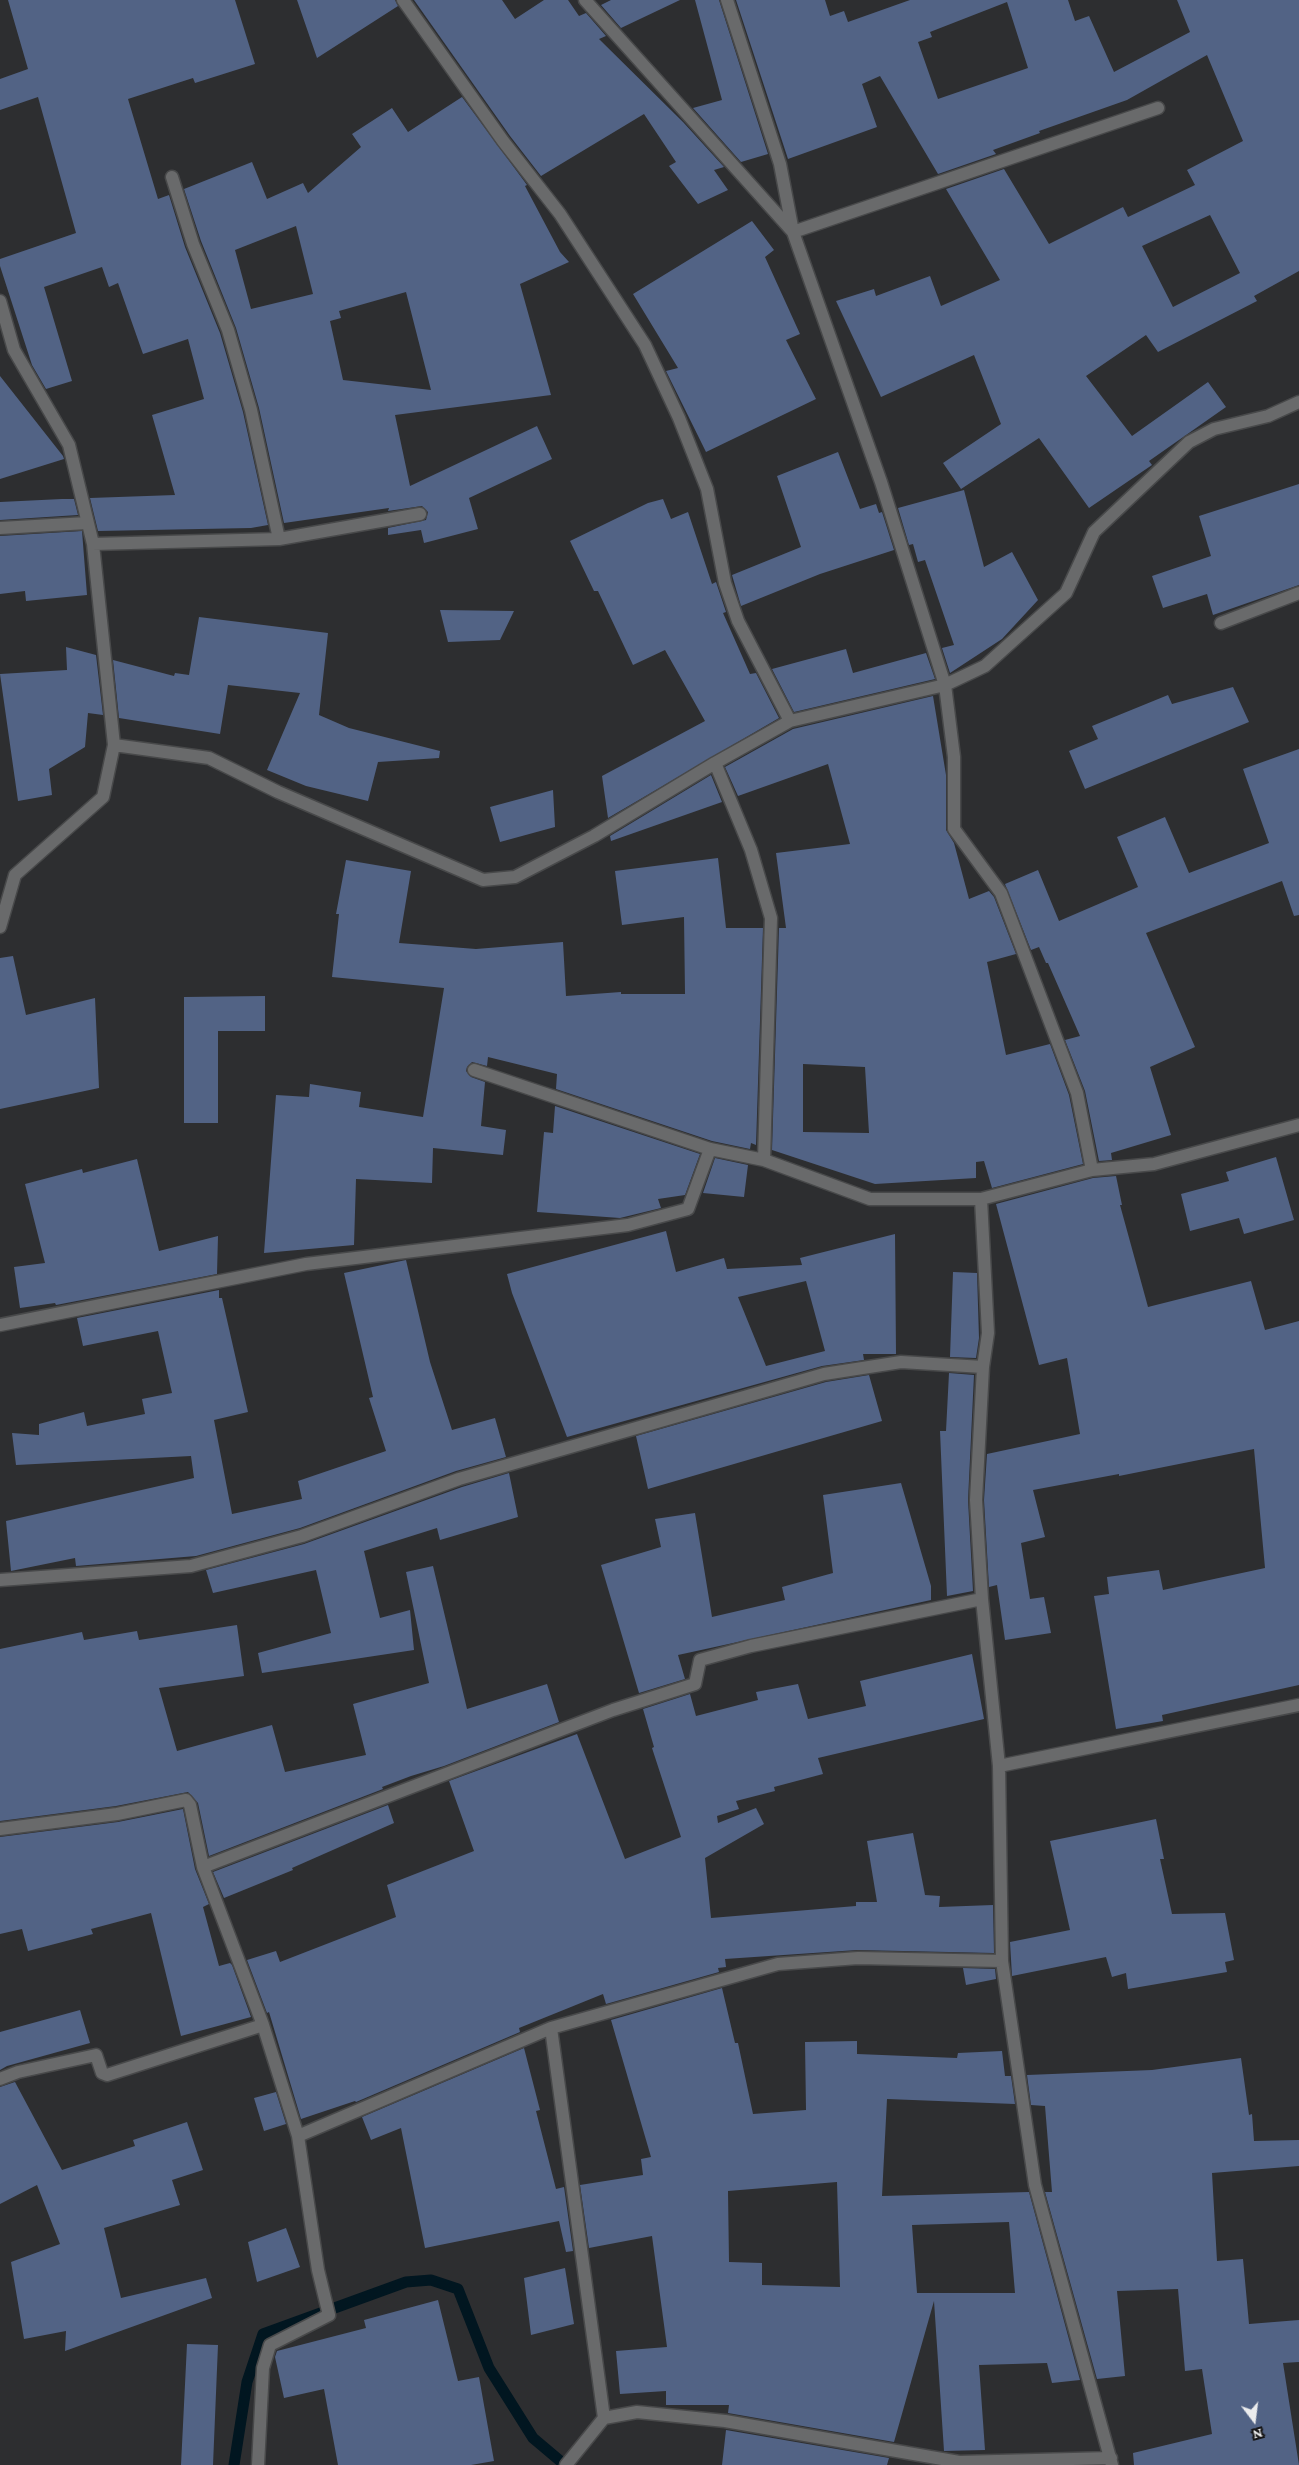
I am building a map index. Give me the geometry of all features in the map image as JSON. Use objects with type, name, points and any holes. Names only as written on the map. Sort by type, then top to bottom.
[{"type":"street","points":[[403,0],[503,141],[560,214],[645,345],[679,418],[707,489],[724,583],[738,621],[790,721]]},
{"type":"street","points":[[585,0],[793,232]]},
{"type":"street","points":[[727,0],[780,164],[793,232],[881,482],[945,685],[954,757],[954,829],[1001,893],[1076,1093],[1092,1170]]},
{"type":"street","points":[[793,232],[1158,108]]},
{"type":"street","points":[[172,177],[193,244],[233,348],[251,410],[279,539]]},
{"type":"street","points":[[0,301],[14,350],[69,445],[93,544],[114,745],[103,797],[15,875],[0,928]]},
{"type":"street","points":[[114,745],[209,758],[278,792],[484,880],[515,878],[594,836],[715,763],[790,721],[945,685],[985,666],[1066,593],[1094,532],[1189,442],[1214,429],[1268,416],[1299,402]]},
{"type":"street","points":[[93,544],[279,539],[420,514]]},
{"type":"street","points":[[0,528],[88,523]]},
{"type":"street","points":[[1221,623],[1299,594]]},
{"type":"street","points":[[715,763],[751,850],[771,918],[764,1160]]},
{"type":"street","points":[[474,1070],[710,1149],[764,1160],[870,1199],[981,1200],[1092,1170],[1154,1164],[1299,1125]]},
{"type":"street","points":[[0,1325],[306,1264],[628,1225],[688,1209],[710,1149]]},
{"type":"street","points":[[566,2465],[604,2418],[637,2412],[725,2422],[959,2462],[1111,2462],[1035,2185],[1002,1961],[999,1766],[982,1599],[976,1500],[983,1367],[988,1333],[981,1200]]},
{"type":"street","points":[[0,1580],[192,1566],[302,1536],[459,1479],[824,1374],[901,1362],[983,1367]]},
{"type":"street","points":[[203,1867],[612,1710],[695,1684],[700,1660],[751,1646],[982,1599]]},
{"type":"street","points":[[999,1766],[1299,1705]]},
{"type":"street","points":[[0,1829],[117,1814],[186,1800],[190,1806],[203,1867],[263,2025],[298,2136],[318,2270],[329,2315],[270,2345],[263,2368],[258,2465]]},
{"type":"street","points":[[298,2136],[550,2028],[778,1964],[858,1958],[1002,1961]]},
{"type":"street","points":[[0,2079],[18,2072],[96,2055],[102,2072],[107,2075],[263,2025]]},
{"type":"street","points":[[550,2028],[604,2418]]},
{"type":"building","points":[[8,0],[235,0],[255,64],[195,83],[193,78],[128,99],[158,199],[169,195],[185,247],[220,333],[243,412],[268,525],[251,528],[98,531],[90,498],[175,495],[152,415],[204,399],[188,339],[143,354],[118,283],[109,287],[102,267],[44,287],[72,381],[46,389],[32,365],[0,266],[0,259],[76,233],[38,97],[0,110],[0,79],[28,69]]},
{"type":"building","points":[[297,0],[395,0],[398,6],[317,58]]},
{"type":"building","points":[[414,0],[502,0],[515,19],[544,0],[568,0],[579,16],[586,13],[606,36],[599,39],[683,122],[724,167],[714,170],[728,190],[698,204],[669,166],[676,162],[644,114],[541,176],[510,136]]},
{"type":"building","points":[[611,0],[680,0],[621,28],[601,5]]},
{"type":"building","points":[[695,0],[719,0],[768,154],[741,162],[693,108],[722,100]]},
{"type":"building","points":[[736,0],[825,0],[830,16],[844,11],[848,22],[910,0],[1068,0],[1075,21],[1089,16],[1114,72],[1190,32],[1177,0],[1299,0],[1299,271],[1254,296],[1257,301],[1158,352],[1146,335],[1086,376],[1132,436],[1208,382],[1226,407],[1149,461],[1152,465],[1089,508],[1039,438],[961,489],[943,463],[1001,424],[974,355],[881,397],[836,301],[874,289],[876,296],[930,276],[941,306],[1000,280],[946,189],[1004,169],[1049,244],[1123,207],[1128,217],[1195,185],[1187,170],[1243,141],[1207,55],[1127,100],[1039,131],[1040,133],[993,150],[996,154],[938,174],[880,76],[862,84],[877,127],[788,159]],"holes":[[[1007,2],[1028,68],[938,99],[918,42],[932,37],[930,32]],[[1210,215],[1240,273],[1173,307],[1142,246]]]},
{"type":"building","points":[[462,97],[527,185],[525,186],[560,252],[569,262],[520,284],[551,395],[395,415],[410,486],[537,426],[552,459],[469,498],[478,529],[424,543],[421,530],[388,535],[388,528],[426,520],[428,512],[422,506],[388,511],[389,508],[284,523],[259,408],[236,328],[201,241],[184,189],[252,162],[267,199],[303,183],[308,193],[361,147],[352,134],[392,108],[408,132]],"holes":[[[296,226],[313,294],[251,309],[235,250]],[[406,292],[431,390],[343,380],[330,321],[341,318],[339,311]]]},
{"type":"building","points":[[752,221],[774,250],[765,257],[800,334],[786,340],[816,399],[706,452],[666,371],[678,368],[633,294]]},
{"type":"building","points":[[0,376],[63,456],[64,459],[0,479]]},
{"type":"building","points":[[838,452],[860,509],[876,504],[879,513],[882,512],[894,550],[820,574],[741,606],[732,575],[801,547],[777,476]]},
{"type":"building","points":[[1299,484],[1299,585],[1213,615],[1207,594],[1163,608],[1152,576],[1211,556],[1199,516]]},
{"type":"building","points":[[964,490],[984,567],[1012,552],[1038,600],[1002,639],[950,673],[942,648],[954,645],[925,560],[918,562],[913,544],[909,545],[898,508]]},
{"type":"building","points":[[74,499],[78,515],[0,520],[0,502]]},
{"type":"building","points":[[663,499],[671,519],[688,512],[712,584],[716,582],[726,612],[723,613],[750,674],[756,673],[779,718],[608,818],[602,776],[705,721],[665,650],[633,665],[598,591],[594,591],[570,541],[648,503]]},
{"type":"building","points":[[82,531],[87,595],[26,601],[25,591],[0,594],[0,536]]},
{"type":"building","points":[[440,610],[514,611],[500,640],[448,642]]},
{"type":"building","points":[[199,617],[328,633],[319,715],[349,728],[440,751],[439,758],[378,762],[368,801],[306,786],[267,770],[300,693],[228,685],[220,734],[119,718],[113,660],[174,676],[175,673],[189,675]]},
{"type":"building","points":[[66,647],[96,655],[103,715],[88,713],[85,747],[49,769],[52,795],[18,801],[0,674],[67,670]]},
{"type":"building","points":[[846,649],[853,673],[926,653],[935,679],[794,712],[772,669]]},
{"type":"building","points":[[1233,687],[1249,722],[1085,789],[1069,751],[1098,739],[1092,726],[1168,695],[1172,704]]},
{"type":"building","points":[[933,696],[946,775],[946,830],[954,843],[969,899],[989,891],[994,897],[1016,954],[987,962],[1006,1055],[1050,1044],[1069,1095],[1083,1164],[992,1188],[984,1161],[976,1162],[976,1178],[875,1184],[772,1150],[779,928],[786,928],[776,853],[850,844],[828,764],[738,796],[725,767],[793,729]],"holes":[[[803,1064],[865,1067],[869,1133],[803,1132]]]},
{"type":"building","points":[[1299,749],[1299,915],[1294,916],[1282,881],[1146,933],[1195,1047],[1150,1067],[1171,1135],[1111,1153],[1112,1160],[1099,1161],[1085,1091],[1065,1040],[1080,1036],[1039,947],[1031,950],[1005,884],[1038,870],[1059,921],[1138,887],[1117,837],[1165,817],[1189,873],[1269,843],[1243,769]]},
{"type":"building","points":[[711,775],[722,802],[611,841],[610,836]]},
{"type":"building","points":[[553,790],[555,827],[500,842],[490,807]]},
{"type":"building","points":[[718,858],[726,928],[763,928],[756,1145],[751,1143],[750,1149],[712,1141],[556,1089],[557,1074],[488,1057],[487,1066],[472,1062],[466,1071],[471,1077],[485,1082],[481,1126],[506,1130],[503,1155],[433,1148],[432,1183],[356,1179],[354,1245],[264,1253],[276,1095],[309,1097],[310,1084],[361,1092],[359,1107],[423,1117],[444,988],[332,977],[339,914],[336,914],[346,860],[411,871],[399,943],[476,949],[563,942],[566,996],[621,992],[621,994],[685,994],[684,917],[622,925],[615,871]]},
{"type":"building","points":[[13,956],[26,1015],[95,998],[99,1088],[0,1109],[0,958]]},
{"type":"building","points":[[265,996],[265,1031],[218,1031],[218,1123],[184,1123],[184,997]]},
{"type":"building","points":[[555,1106],[700,1154],[685,1195],[658,1199],[661,1208],[620,1218],[537,1212],[544,1132],[553,1133]]},
{"type":"building","points":[[1276,1157],[1294,1220],[1244,1234],[1239,1218],[1190,1231],[1181,1194],[1229,1181],[1226,1172]]},
{"type":"building","points":[[715,1158],[748,1165],[744,1197],[703,1193]]},
{"type":"building","points":[[137,1159],[159,1251],[218,1236],[217,1274],[56,1305],[55,1303],[20,1308],[14,1267],[45,1263],[25,1184],[82,1169],[83,1173]]},
{"type":"building","points":[[1116,1176],[1122,1205],[1120,1205],[1148,1307],[1251,1281],[1265,1330],[1299,1321],[1299,1685],[1162,1715],[1163,1721],[1116,1729],[1094,1596],[1109,1594],[1107,1577],[1159,1570],[1163,1590],[1265,1568],[1254,1449],[1119,1476],[1119,1474],[1033,1490],[1045,1537],[1021,1543],[1030,1599],[1044,1597],[1051,1633],[1005,1640],[997,1585],[989,1587],[984,1500],[987,1454],[1080,1434],[1067,1358],[1039,1365],[996,1204],[1093,1178]]},
{"type":"building","points":[[666,1231],[676,1272],[724,1258],[727,1269],[802,1265],[800,1258],[895,1234],[896,1354],[863,1354],[864,1360],[822,1366],[567,1437],[512,1293],[507,1274]],"holes":[[[806,1281],[825,1351],[766,1366],[738,1297]]]},
{"type":"building","points":[[406,1260],[430,1362],[452,1430],[495,1418],[506,1457],[456,1471],[300,1528],[196,1556],[76,1566],[75,1558],[11,1571],[6,1521],[194,1478],[191,1456],[16,1465],[12,1433],[39,1435],[39,1424],[84,1412],[87,1426],[145,1414],[142,1399],[172,1393],[158,1331],[83,1346],[77,1318],[219,1290],[219,1298],[222,1298],[248,1412],[214,1420],[232,1514],[302,1499],[298,1481],[386,1451],[369,1398],[373,1397],[344,1273]]},
{"type":"building","points":[[953,1272],[977,1273],[979,1338],[976,1358],[950,1357]]},
{"type":"building","points":[[949,1373],[974,1375],[968,1500],[973,1591],[947,1596],[940,1431],[946,1431]]},
{"type":"building","points":[[869,1375],[882,1421],[648,1489],[636,1436],[826,1382]]},
{"type":"building","points":[[509,1473],[518,1517],[440,1540],[437,1528],[364,1551],[380,1618],[410,1610],[414,1650],[262,1673],[258,1653],[331,1633],[316,1570],[213,1593],[206,1570],[304,1544],[462,1487]]},
{"type":"building","points":[[901,1483],[931,1586],[931,1600],[678,1655],[685,1679],[639,1693],[601,1565],[661,1547],[655,1519],[695,1513],[712,1617],[785,1600],[782,1587],[833,1573],[823,1495]]},
{"type":"building","points":[[433,1566],[467,1709],[547,1684],[559,1722],[444,1766],[382,1787],[383,1789],[209,1856],[198,1803],[188,1792],[116,1806],[0,1821],[0,1649],[82,1632],[84,1640],[137,1631],[139,1640],[237,1625],[244,1676],[159,1688],[177,1751],[272,1725],[285,1772],[366,1755],[353,1704],[429,1683],[406,1572]]},
{"type":"building","points":[[972,1654],[984,1719],[818,1758],[823,1774],[774,1787],[775,1791],[736,1801],[739,1809],[717,1816],[718,1823],[756,1808],[764,1824],[705,1858],[711,1918],[856,1906],[856,1902],[877,1902],[867,1841],[913,1833],[925,1895],[940,1896],[939,1907],[993,1905],[994,1953],[857,1950],[725,1959],[726,1967],[718,1968],[719,1972],[606,2004],[603,1994],[519,2028],[520,2032],[356,2102],[301,2119],[269,2012],[267,2013],[247,1960],[276,1951],[280,1962],[396,1917],[387,1885],[474,1851],[449,1781],[577,1734],[625,1859],[681,1837],[652,1748],[654,1747],[643,1709],[690,1694],[696,1716],[758,1700],[756,1692],[798,1684],[808,1719],[866,1706],[860,1681]]},
{"type":"building","points":[[388,1805],[394,1823],[292,1868],[293,1870],[224,1898],[213,1872]]},
{"type":"building","points":[[183,1809],[195,1869],[209,1904],[203,1907],[219,1966],[230,1963],[232,1965],[251,2017],[181,2036],[151,1913],[91,1929],[93,1934],[28,1951],[22,1929],[0,1934],[0,1837],[118,1822]]},
{"type":"building","points":[[1156,1819],[1164,1859],[1160,1859],[1172,1914],[1225,1913],[1234,1960],[1225,1962],[1227,1972],[1128,1989],[1126,1973],[1112,1977],[1106,1957],[1012,1976],[1010,1942],[1070,1930],[1050,1841]]},
{"type":"building","points":[[963,1968],[995,1969],[996,1979],[966,1985]]},
{"type":"building","points":[[722,1988],[735,2043],[738,2043],[753,2114],[806,2110],[805,2042],[857,2041],[857,2054],[957,2058],[958,2053],[1002,2051],[1005,2076],[1011,2076],[1015,2104],[887,2099],[882,2196],[1029,2192],[1080,2380],[1052,2383],[1047,2363],[979,2365],[985,2450],[944,2451],[934,2301],[894,2442],[728,2413],[729,2405],[666,2405],[666,2391],[620,2394],[616,2351],[667,2347],[652,2236],[589,2248],[580,2185],[643,2175],[641,2159],[651,2157],[611,2020]],"holes":[[[837,2182],[840,2287],[762,2285],[762,2263],[729,2262],[728,2191]],[[1009,2222],[1015,2293],[917,2293],[912,2225]]]},
{"type":"building","points":[[80,2010],[90,2043],[7,2066],[0,2070],[0,2032]]},
{"type":"building","points":[[524,2048],[540,2110],[536,2111],[556,2189],[564,2187],[573,2251],[566,2252],[559,2221],[425,2248],[401,2128],[371,2140],[362,2117]]},
{"type":"building","points":[[1241,2058],[1249,2115],[1252,2114],[1254,2141],[1299,2140],[1299,2166],[1212,2173],[1217,2261],[1243,2259],[1249,2324],[1299,2320],[1299,2362],[1283,2363],[1299,2465],[1134,2465],[1133,2453],[1212,2434],[1202,2369],[1185,2371],[1178,2289],[1117,2291],[1125,2376],[1097,2379],[1045,2192],[1052,2192],[1045,2106],[1031,2105],[1027,2075],[1152,2070]]},
{"type":"building","points":[[15,2082],[62,2170],[135,2146],[133,2140],[187,2122],[203,2170],[172,2180],[180,2205],[104,2228],[121,2298],[206,2278],[212,2298],[65,2351],[66,2331],[24,2339],[11,2262],[60,2244],[37,2185],[0,2204],[0,2087]]},
{"type":"building","points":[[276,2092],[286,2124],[264,2131],[254,2098]]},
{"type":"building","points":[[286,2228],[300,2267],[257,2282],[248,2242]]},
{"type":"building","points":[[565,2268],[574,2324],[531,2335],[524,2278]]},
{"type":"building","points":[[438,2300],[458,2381],[479,2377],[494,2461],[471,2465],[338,2465],[324,2389],[284,2398],[275,2357],[277,2351],[366,2328],[364,2320]]},
{"type":"building","points":[[187,2344],[218,2345],[213,2465],[181,2465]]},
{"type":"building","points":[[726,2430],[889,2458],[887,2465],[722,2465]]},
{"type":"waterway","points":[[234,2465],[247,2382],[263,2334],[406,2282],[431,2280],[458,2289],[489,2368],[533,2438],[565,2465]]}]
